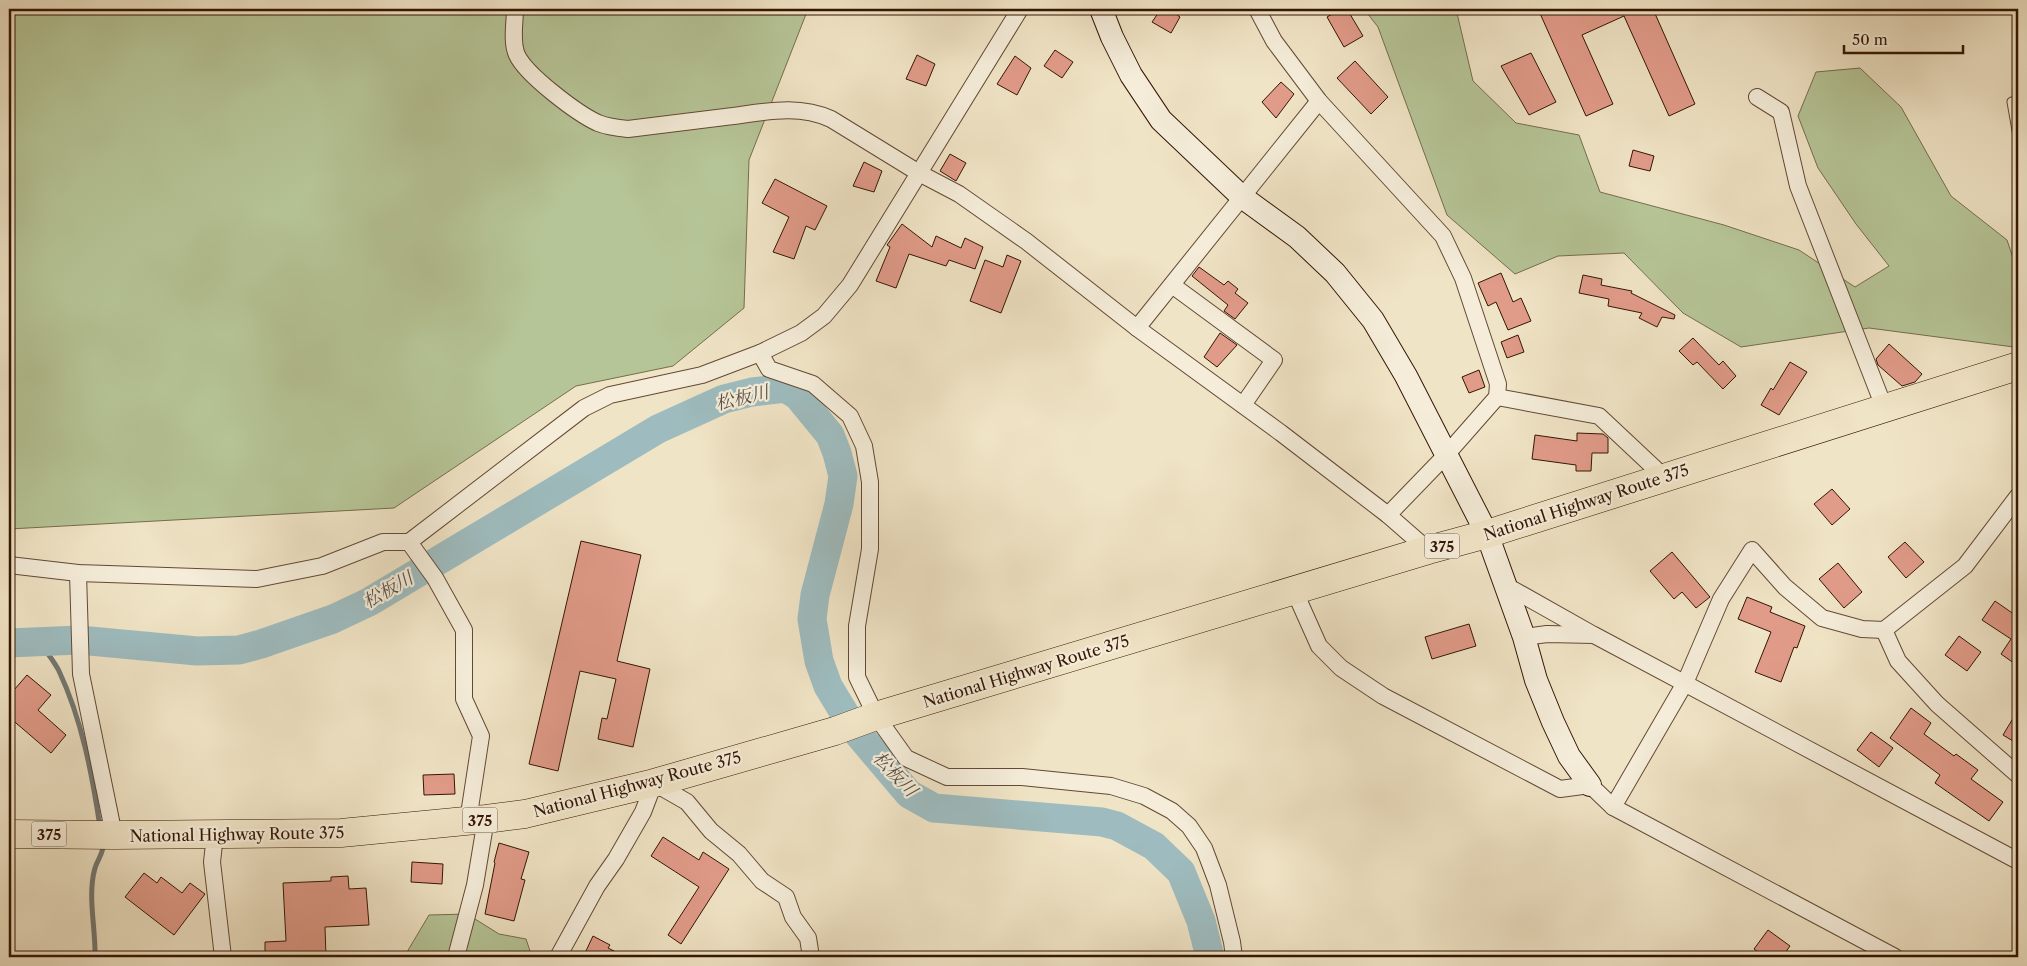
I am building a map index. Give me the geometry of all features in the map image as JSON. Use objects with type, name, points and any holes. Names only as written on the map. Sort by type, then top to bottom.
[{"type":"highway","name":"National Highway Route 375","points":[[9,834],[214,835],[341,833],[525,814],[654,783],[835,731],[870,718],[1428,550],[1487,534],[2018,366]]},
{"type":"street","points":[[515,9],[514,39],[516,54],[550,91],[597,122],[614,128],[628,129],[757,112],[796,109],[824,115],[918,173],[959,194],[1026,242],[1137,328],[1243,405],[1388,515],[1428,550]]},
{"type":"street","points":[[413,548],[584,408],[610,395],[702,376],[760,353],[801,333],[824,316],[850,285],[1020,9]]},
{"type":"street","points":[[1101,9],[1112,37],[1131,75],[1161,120],[1242,197],[1297,237],[1335,273],[1373,320],[1406,376],[1487,534],[1524,637],[1536,680],[1553,722],[1569,756],[1590,785],[1613,807],[1895,957]]},
{"type":"street","points":[[1257,9],[1274,42],[1319,101],[1443,236],[1463,278],[1498,384],[1497,397],[1446,456],[1388,515]]},
{"type":"street","points":[[1757,97],[1781,112],[1798,186],[1884,407]]},
{"type":"street","points":[[1137,328],[1319,101]]},
{"type":"street","points":[[1172,285],[1274,360],[1243,405]]},
{"type":"street","points":[[760,353],[769,369],[813,384],[850,416],[864,446],[870,482],[870,549],[857,626],[857,677],[870,718],[906,758],[947,777],[1022,777],[1111,786],[1144,796],[1172,811],[1189,826],[1204,848],[1218,885],[1234,957]]},
{"type":"street","points":[[1497,397],[1599,416],[1664,477]]},
{"type":"street","points":[[1613,807],[1685,684],[1721,599],[1752,550],[1785,587],[1822,618],[1862,629],[1884,630],[1965,566],[2018,496]]},
{"type":"street","points":[[9,565],[78,572],[257,579],[322,566],[383,542],[413,548],[435,578],[464,630],[464,699],[482,736],[474,884],[456,957]]},
{"type":"street","points":[[78,572],[81,674],[101,835]]},
{"type":"street","points":[[1505,585],[1685,684],[2018,861]]},
{"type":"street","points":[[1294,590],[1319,646],[1341,668],[1383,696],[1560,789],[1590,785]]},
{"type":"street","points":[[1884,630],[1898,661],[1937,704],[2018,775]]},
{"type":"street","points":[[1524,637],[1547,634],[1594,635]]},
{"type":"street","points":[[558,957],[597,886],[616,859],[643,812],[654,783],[687,802],[711,831],[740,854],[762,881],[786,897],[793,917],[808,938],[812,957]]},
{"type":"street","points":[[214,835],[212,862],[223,957]]},
{"type":"lane","points":[[2018,100],[2012,102],[2018,136]]},
{"type":"green space","points":[[9,9],[808,9],[749,160],[744,308],[673,366],[576,386],[394,508],[9,529]]},
{"type":"green space","points":[[1364,9],[1456,9],[1473,81],[1516,123],[1579,135],[1600,192],[1724,225],[1799,250],[1855,287],[1889,266],[1856,224],[1818,168],[1798,116],[1816,72],[1860,68],[1901,107],[1951,196],[2007,240],[2018,273],[2018,336],[2014,347],[1869,328],[1741,347],[1683,313],[1624,253],[1558,256],[1515,274],[1447,215],[1378,27]]},
{"type":"green space","points":[[467,914],[499,934],[526,939],[532,957],[404,957],[429,915]]},
{"type":"building","points":[[1161,9],[1169,9],[1180,17],[1171,33],[1152,22]]},
{"type":"building","points":[[1341,9],[1347,9],[1363,36],[1344,47],[1327,17]]},
{"type":"building","points":[[1538,9],[1653,9],[1695,104],[1669,116],[1624,16],[1582,35],[1613,104],[1586,116]]},
{"type":"building","points":[[1055,50],[1073,62],[1062,78],[1044,66]]},
{"type":"building","points":[[1531,53],[1556,102],[1529,115],[1501,66]]},
{"type":"building","points":[[917,55],[935,64],[926,86],[906,79]]},
{"type":"building","points":[[1015,56],[1031,68],[1017,95],[997,84]]},
{"type":"building","points":[[1355,61],[1388,97],[1371,114],[1337,78]]},
{"type":"building","points":[[1281,82],[1294,94],[1276,118],[1262,102]]},
{"type":"building","points":[[1633,150],[1654,156],[1650,171],[1629,166]]},
{"type":"building","points":[[950,154],[966,163],[956,181],[940,171]]},
{"type":"building","points":[[864,162],[882,171],[874,192],[853,186]]},
{"type":"building","points":[[775,179],[827,206],[815,230],[806,226],[794,259],[773,252],[789,217],[762,203]]},
{"type":"building","points":[[902,224],[932,247],[936,236],[961,248],[965,238],[983,247],[975,269],[949,260],[946,266],[909,254],[896,288],[876,281],[890,247],[887,245]]},
{"type":"building","points":[[1007,255],[1021,261],[1001,313],[970,301],[985,260],[1003,267]]},
{"type":"building","points":[[1199,267],[1224,285],[1228,281],[1238,289],[1235,293],[1248,303],[1235,319],[1224,311],[1228,305],[1192,276]]},
{"type":"building","points":[[1501,273],[1513,302],[1521,298],[1531,321],[1508,330],[1496,302],[1488,306],[1478,283]]},
{"type":"building","points":[[1583,275],[1602,279],[1601,285],[1632,291],[1631,293],[1675,315],[1674,319],[1662,317],[1657,327],[1639,318],[1642,313],[1608,306],[1609,299],[1579,293]]},
{"type":"building","points":[[1220,333],[1237,345],[1217,367],[1204,357]]},
{"type":"building","points":[[1518,335],[1524,352],[1507,358],[1501,342]]},
{"type":"building","points":[[1693,338],[1719,365],[1723,361],[1736,376],[1723,389],[1697,362],[1693,365],[1679,351]]},
{"type":"building","points":[[1889,344],[1922,374],[1915,382],[1902,386],[1878,365],[1876,359]]},
{"type":"building","points":[[1790,362],[1807,372],[1779,415],[1761,405],[1771,388],[1773,390]]},
{"type":"building","points":[[1479,370],[1485,387],[1469,393],[1462,377]]},
{"type":"building","points":[[1577,433],[1603,434],[1608,438],[1608,453],[1592,453],[1591,471],[1576,471],[1576,465],[1532,459],[1535,435],[1577,441]]},
{"type":"building","points":[[1832,489],[1850,509],[1832,525],[1814,504]]},
{"type":"building","points":[[581,541],[641,555],[617,661],[650,669],[633,747],[598,739],[602,718],[607,719],[616,679],[580,671],[558,771],[529,764]]},
{"type":"building","points":[[1905,542],[1924,562],[1906,578],[1888,557]]},
{"type":"building","points":[[1672,552],[1710,597],[1696,608],[1682,592],[1674,599],[1650,571]]},
{"type":"building","points":[[1838,563],[1862,592],[1844,608],[1819,579]]},
{"type":"building","points":[[1747,597],[1772,607],[1770,612],[1805,626],[1797,648],[1794,647],[1781,682],[1755,672],[1771,632],[1738,619]]},
{"type":"building","points":[[1995,601],[2018,617],[2018,666],[2001,654],[2011,639],[1982,620]]},
{"type":"building","points":[[1469,624],[1476,646],[1432,659],[1425,637]]},
{"type":"building","points":[[1959,636],[1981,652],[1967,671],[1945,655]]},
{"type":"building","points":[[27,675],[51,695],[38,710],[66,735],[51,753],[9,717],[9,685],[14,690]]},
{"type":"building","points":[[1911,708],[1931,723],[1924,734],[1954,756],[1956,754],[1978,770],[1971,779],[2003,802],[1989,821],[1935,783],[1940,775],[1890,738]]},
{"type":"building","points":[[2018,710],[2018,744],[2003,735]]},
{"type":"building","points":[[1871,732],[1893,748],[1879,767],[1857,750]]},
{"type":"building","points":[[454,774],[455,794],[424,795],[423,775]]},
{"type":"building","points":[[663,837],[699,860],[703,852],[729,869],[681,944],[668,935],[699,887],[651,856]]},
{"type":"building","points":[[499,843],[529,852],[521,879],[525,880],[514,921],[485,914]]},
{"type":"building","points":[[412,862],[443,864],[442,884],[411,882]]},
{"type":"building","points":[[144,873],[157,883],[161,877],[182,893],[190,883],[205,894],[174,935],[125,897]]},
{"type":"building","points":[[348,876],[349,889],[366,888],[369,925],[325,927],[326,957],[265,957],[265,942],[286,941],[283,883],[331,881],[331,877]]},
{"type":"building","points":[[1768,930],[1790,946],[1782,957],[1765,957],[1754,949]]},
{"type":"building","points":[[593,936],[610,945],[608,948],[626,957],[594,957],[585,953]]},
{"type":"waterway","name":"松板川","points":[[9,643],[79,640],[197,651],[239,650],[261,644],[333,619],[369,602],[658,429],[724,399],[752,392],[785,388],[798,396],[830,435],[843,476],[839,504],[815,595],[812,619],[819,661],[828,686],[854,729],[909,794],[934,808],[1102,822],[1117,826],[1154,846],[1181,872],[1201,921],[1210,957]]},
{"type":"waterway","points":[[40,642],[59,671],[74,709],[90,767],[100,827]]},
{"type":"waterway","points":[[95,957],[92,890],[95,868],[102,853],[103,843]]}]
